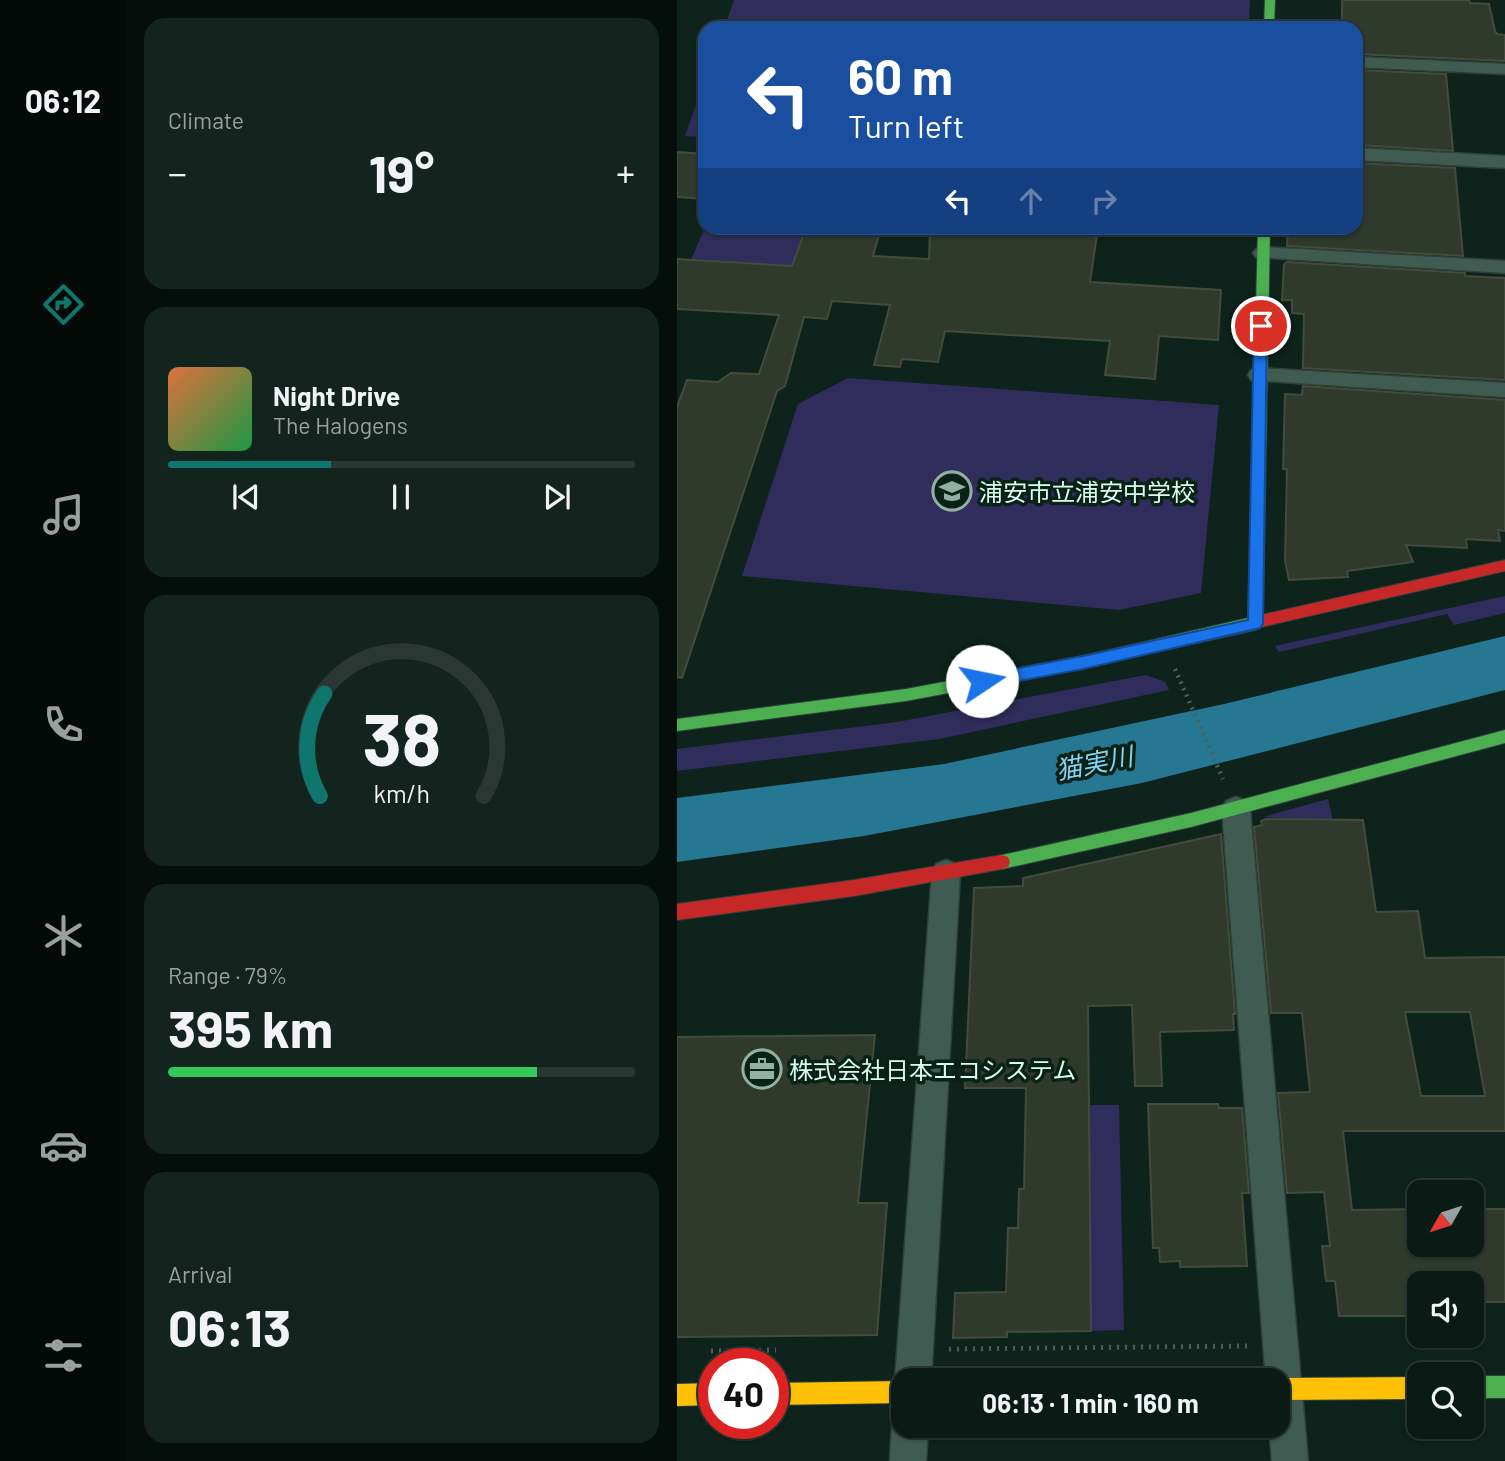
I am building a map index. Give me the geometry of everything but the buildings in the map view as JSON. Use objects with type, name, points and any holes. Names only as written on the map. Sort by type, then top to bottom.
[{"type":"street","points":[[1269,21],[1270,0]]},
{"type":"street","points":[[1363,62],[1505,69]]},
{"type":"street","points":[[1363,154],[1505,162]]},
{"type":"street","points":[[1255,624],[1264,235]]},
{"type":"street","points":[[1263,253],[1505,267]]},
{"type":"street","points":[[1259,374],[1505,390]]},
{"type":"street","points":[[677,725],[906,695],[1167,644],[1505,565]]},
{"type":"street","points":[[677,912],[850,890],[1118,837],[1236,809],[1505,736]]},
{"type":"street","points":[[1236,809],[1281,1368]]},
{"type":"street","points":[[914,1368],[946,873]]},
{"type":"street","points":[[1484,1387],[1505,1387]]},
{"type":"street","points":[[1290,1389],[1407,1388]]},
{"type":"street","points":[[789,1394],[891,1392]]},
{"type":"street","points":[[677,1395],[698,1394]]},
{"type":"street","points":[[908,1461],[909,1438]]},
{"type":"street","points":[[1287,1438],[1290,1461]]},
{"type":"path","points":[[1167,644],[1236,809]]},
{"type":"path","points":[[915,1349],[1280,1346]]},
{"type":"shaded area","points":[[734,0],[1250,0],[1249,21],[726,21]]},
{"type":"shaded area","points":[[698,100],[698,137],[685,136]]},
{"type":"shaded area","points":[[702,235],[829,235],[818,267],[691,260]]},
{"type":"shaded area","points":[[848,378],[1219,405],[1201,593],[1119,610],[742,576],[798,404]]},
{"type":"shaded area","points":[[1505,596],[1505,613],[1454,625],[1447,614],[1279,652],[1275,646]]},
{"type":"shaded area","points":[[1146,675],[1165,682],[1169,690],[939,739],[677,771],[677,749],[897,722]]},
{"type":"shaded area","points":[[1328,799],[1333,821],[1263,817]]},
{"type":"shaded area","points":[[1089,1105],[1119,1105],[1124,1330],[1091,1331]]},
{"type":"water","name":"猫実川","points":[[1505,636],[1505,690],[1142,783],[864,836],[677,862],[677,798],[944,764],[1224,704]]},
{"type":"traffic: fast","points":[[1269,21],[1270,0]]},
{"type":"traffic: fast","points":[[1255,624],[1264,235]]},
{"type":"traffic: fast","points":[[677,725],[906,695],[1083,662],[1261,621]]},
{"type":"traffic: fast","points":[[1002,862],[1191,820],[1505,736]]},
{"type":"traffic: fast","points":[[1484,1387],[1505,1387]]},
{"type":"traffic: slow","points":[[1290,1389],[1407,1388]]},
{"type":"traffic: slow","points":[[789,1394],[891,1392]]},
{"type":"traffic: slow","points":[[677,1395],[698,1394]]},
{"type":"traffic: jam","points":[[1261,621],[1505,565]]},
{"type":"traffic: jam","points":[[677,912],[854,888],[1002,862]]},
{"type":"place","name":"浦安市立浦安中学校","points":[[952,491]]},
{"type":"place","name":"株式会社日本エコシステム","points":[[762,1069]]},
{"type":"route","points":[[982,681],[1255,624],[1261,326]]}]
